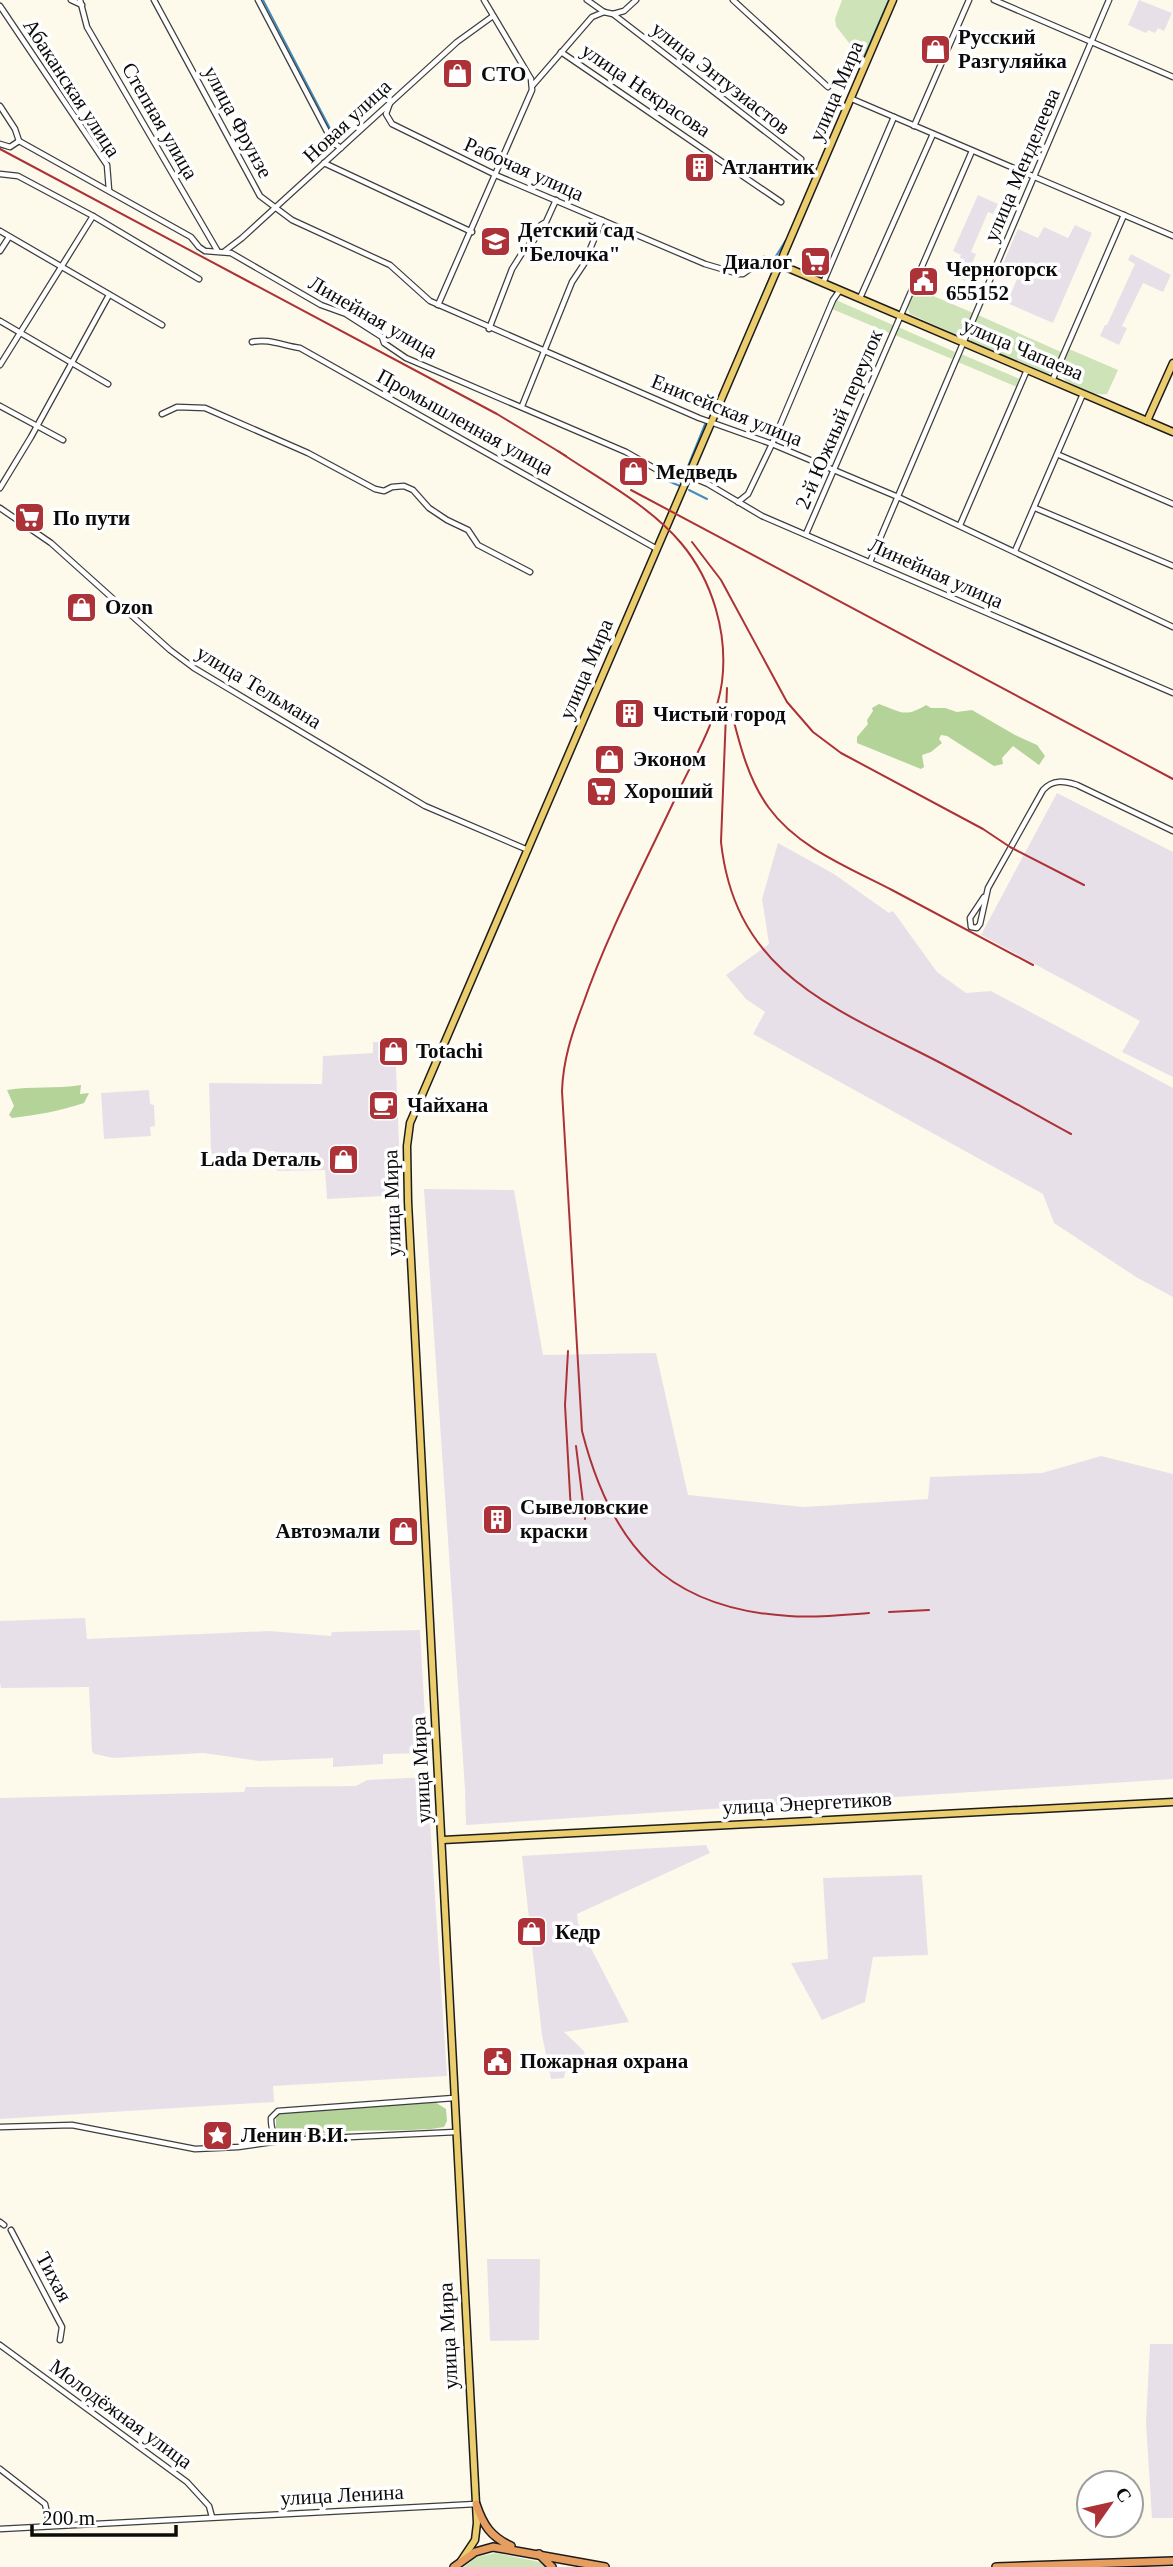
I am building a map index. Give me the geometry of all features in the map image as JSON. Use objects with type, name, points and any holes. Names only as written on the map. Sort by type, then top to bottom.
[{"type":"highway","points":[[476,2504],[490,2533],[522,2551]]},
{"type":"highway","points":[[457,2565],[475,2552],[493,2547],[605,2567]]},
{"type":"highway","points":[[538,2554],[552,2567]]},
{"type":"highway","points":[[996,2567],[1173,2561]]},
{"type":"main road","name":"улица Мира","points":[[457,2565],[475,2540],[476,2504],[408,1202],[408,1137],[412,1118],[893,0]]},
{"type":"main road","name":"улица Чапаева","points":[[781,265],[1173,432]]},
{"type":"main road","points":[[1147,421],[1173,363]]},
{"type":"main road","name":"улица Энергетиков","points":[[443,1840],[1173,1802]]},
{"type":"street","name":"Степная улица","points":[[71,0],[82,3],[87,27],[217,251]]},
{"type":"street","name":"улица Фрунзе","points":[[154,0],[260,197],[292,220],[390,265],[426,299]]},
{"type":"street","points":[[258,0],[333,143],[341,148]]},
{"type":"street","points":[[484,0],[533,86]]},
{"type":"street","name":"улица Энтузиастов","points":[[587,0],[604,12],[613,14],[801,159]]},
{"type":"street","points":[[613,14],[624,11],[636,0]]},
{"type":"street","points":[[733,0],[828,87]]},
{"type":"street","points":[[915,126],[969,0]]},
{"type":"street","points":[[994,0],[1173,77]]},
{"type":"street","name":"улица Менделеева","points":[[870,562],[1109,0]]},
{"type":"street","name":"Абаканская улица","points":[[0,5],[107,165],[109,190]]},
{"type":"street","points":[[438,305],[472,232],[533,86],[543,71],[592,17],[604,12]]},
{"type":"street","name":"Новая улица","points":[[224,251],[274,209],[457,42],[493,16]]},
{"type":"street","name":"улица Некрасова","points":[[561,52],[781,202]]},
{"type":"street","points":[[526,70],[543,71]]},
{"type":"street","points":[[852,99],[1173,236]]},
{"type":"street","name":"Рабочая улица","points":[[390,103],[386,114],[392,124],[602,220],[732,274],[743,274],[764,259]]},
{"type":"street","points":[[0,106],[15,129],[19,141],[3,146]]},
{"type":"street","points":[[823,283],[894,117]]},
{"type":"street","points":[[860,298],[933,134]]},
{"type":"street","name":"Линейная улица","points":[[19,141],[191,237],[199,247],[224,251],[321,305],[346,314],[382,337],[384,343],[406,358],[626,452],[660,472],[688,479],[762,516],[1173,693]]},
{"type":"street","name":"2-й Южный переулок","points":[[806,534],[972,151]]},
{"type":"street","points":[[324,163],[472,232]]},
{"type":"street","points":[[0,174],[18,176],[93,216],[199,279]]},
{"type":"street","points":[[489,328],[512,269],[534,240],[541,225],[547,222],[556,200]]},
{"type":"street","points":[[1052,381],[1124,215]]},
{"type":"street","points":[[0,365],[93,216]]},
{"type":"street","points":[[522,406],[572,282],[602,220]]},
{"type":"street","points":[[0,231],[162,326]]},
{"type":"street","points":[[0,251],[9,237]]},
{"type":"street","points":[[764,252],[764,259],[781,265]]},
{"type":"street","points":[[738,503],[748,494],[772,444],[833,300],[840,290]]},
{"type":"street","points":[[0,488],[109,295]]},
{"type":"street","name":"Енисейская улица","points":[[426,299],[489,328],[712,422],[772,444],[960,525],[1173,627]]},
{"type":"street","points":[[0,321],[108,384]]},
{"type":"street","name":"Промышленная улица","points":[[252,342],[262,339],[282,346],[300,348],[657,550]]},
{"type":"street","points":[[960,525],[1027,370]]},
{"type":"street","points":[[1016,551],[1083,394]]},
{"type":"street","points":[[0,406],[63,440]]},
{"type":"street","points":[[162,414],[177,407],[205,408],[308,453],[376,489],[384,491],[404,486],[413,490],[429,508],[468,530],[478,545],[530,572]]},
{"type":"street","points":[[1059,455],[1173,504]]},
{"type":"street","name":"улица Тельмана","points":[[0,508],[51,543],[170,650],[194,668],[425,806],[529,850]]},
{"type":"street","points":[[1035,508],[1173,566]]},
{"type":"street","points":[[984,897],[980,924],[978,928],[971,927],[970,918],[1044,790],[1051,783],[1062,781],[1077,785],[1173,831]]},
{"type":"street","points":[[286,2140],[275,2135],[271,2129],[271,2118],[278,2111],[454,2098]]},
{"type":"street","points":[[0,2127],[72,2125],[195,2149],[238,2147],[286,2140],[456,2132]]},
{"type":"street","name":"Тихая","points":[[11,2230],[62,2327],[60,2340]]},
{"type":"street","name":"Молодёжная улица","points":[[0,2345],[187,2482],[209,2505],[212,2517]]},
{"type":"street","points":[[0,2469],[45,2504],[50,2526]]},
{"type":"street","name":"улица Ленина","points":[[0,2529],[476,2504]]},
{"type":"shaded area","points":[[1139,0],[1172,13],[1164,31],[1158,28],[1155,33],[1148,30],[1146,33],[1128,25]]},
{"type":"shaded area","points":[[978,195],[998,204],[993,214],[988,212],[971,252],[976,254],[965,281],[953,276],[961,255],[953,251]]},
{"type":"shaded area","points":[[1075,225],[1092,233],[1053,323],[1007,303],[1019,274],[1002,266],[1018,229],[1038,238],[1044,227],[1068,238]]},
{"type":"shaded area","points":[[1131,254],[1171,275],[1163,292],[1143,283],[1122,326],[1127,328],[1119,345],[1100,336],[1135,264],[1128,260]]},
{"type":"shaded area","points":[[1057,793],[1173,852],[1173,1077],[1122,1052],[1140,1021],[981,935]]},
{"type":"shaded area","points":[[778,843],[834,874],[889,913],[893,911],[937,972],[966,993],[991,991],[1173,1088],[1173,1297],[1136,1277],[1054,1223],[1043,1194],[753,1034],[765,1012],[746,999],[726,975],[769,944],[762,899]]},
{"type":"shaded area","points":[[373,1042],[395,1042],[401,1195],[327,1199],[325,1170],[277,1171],[275,1151],[211,1154],[209,1083],[322,1084],[323,1056],[373,1053]]},
{"type":"shaded area","points":[[149,1090],[150,1104],[154,1105],[155,1126],[150,1127],[151,1136],[104,1139],[101,1093]]},
{"type":"shaded area","points":[[424,1189],[514,1190],[543,1355],[656,1353],[688,1495],[804,1507],[928,1499],[930,1477],[1042,1473],[1101,1456],[1173,1474],[1173,1779],[466,1825]]},
{"type":"shaded area","points":[[85,1618],[87,1639],[269,1631],[331,1636],[332,1632],[420,1630],[427,1753],[383,1754],[383,1764],[333,1767],[333,1758],[259,1761],[203,1753],[113,1758],[95,1754],[92,1752],[89,1687],[1,1688],[0,1683],[0,1621]]},
{"type":"shaded area","points":[[427,1777],[447,2076],[273,2086],[274,2102],[0,2119],[0,1798],[244,1792],[246,1787],[356,1786],[367,1780]]},
{"type":"shaded area","points":[[706,1845],[710,1853],[577,1914],[578,1923],[629,2022],[564,2032],[584,2051],[587,2066],[565,2072],[564,2078],[551,2079],[542,2035],[522,1856]]},
{"type":"shaded area","points":[[922,1875],[928,1955],[873,1957],[865,2002],[822,2020],[791,1963],[828,1959],[823,1878]]},
{"type":"shaded area","points":[[487,2259],[540,2259],[539,2340],[490,2341]]},
{"type":"shaded area","points":[[1150,2344],[1173,2344],[1173,2518],[1152,2518],[1146,2423]]},
{"type":"green space","points":[[842,0],[890,0],[863,61],[836,26],[835,19]]},
{"type":"green space","points":[[915,288],[973,313],[963,334],[959,336],[910,314],[908,309]]},
{"type":"green space","points":[[836,300],[893,325],[889,333],[832,309]]},
{"type":"green space","points":[[978,315],[1061,352],[1054,369],[1048,374],[971,341],[969,337]]},
{"type":"green space","points":[[898,327],[955,352],[952,359],[895,335]]},
{"type":"green space","points":[[1069,349],[1118,370],[1107,394],[1088,392],[1062,377],[1059,373]]},
{"type":"green space","points":[[961,354],[1020,379],[1017,387],[958,362]]},
{"type":"green space","points":[[879,704],[908,713],[926,705],[957,712],[972,710],[1037,745],[1045,756],[1039,765],[1013,746],[1002,758],[1003,764],[994,766],[947,736],[941,735],[939,739],[942,743],[922,755],[924,767],[921,769],[857,743],[857,737],[868,724],[872,708]]},
{"type":"green space","points":[[81,1085],[80,1094],[89,1093],[84,1103],[30,1116],[12,1118],[9,1115],[14,1106],[7,1090]]},
{"type":"green space","points":[[435,2102],[446,2109],[447,2121],[444,2127],[302,2135],[276,2130],[279,2113]]},
{"type":"green space","points":[[496,2553],[540,2562],[547,2567],[464,2567],[477,2557]]},
{"type":"waterway","points":[[263,0],[337,142]]},
{"type":"waterway","points":[[863,60],[889,0]]},
{"type":"waterway","points":[[847,100],[860,69]]},
{"type":"waterway","points":[[776,256],[786,240]]},
{"type":"waterway","points":[[746,335],[774,268]]},
{"type":"waterway","points":[[724,386],[744,339]]},
{"type":"waterway","points":[[711,413],[716,404]]},
{"type":"waterway","points":[[684,476],[705,424]]},
{"type":"waterway","points":[[661,478],[680,486]]},
{"type":"waterway","points":[[689,490],[707,499]]},
{"type":"railway","points":[[0,149],[497,414],[566,456]]},
{"type":"railway","points":[[558,451],[639,505],[681,543],[710,591],[723,645],[722,682],[711,722],[593,976],[575,1025],[564,1068],[562,1091],[582,1431],[609,1507],[628,1538],[650,1564],[677,1584],[709,1600],[746,1611],[799,1617],[869,1613]]},
{"type":"railway","points":[[631,490],[1173,779]]},
{"type":"railway","points":[[692,542],[721,580],[787,702],[813,732],[841,753],[1084,885]]},
{"type":"railway","points":[[727,688],[721,842],[730,886],[745,923],[767,953],[793,979],[823,1001],[1071,1134]]},
{"type":"railway","points":[[732,714],[742,751],[762,798],[795,835],[842,865],[1033,965]]},
{"type":"railway","points":[[568,1351],[565,1405],[571,1512]]},
{"type":"railway","points":[[576,1446],[585,1519]]},
{"type":"railway","points":[[889,1612],[929,1610]]},
{"type":"place","name":"Русский Разгуляйка","points":[[935,49]]},
{"type":"place","name":"СТО","points":[[458,74]]},
{"type":"place","name":"Атлантик","points":[[699,167]]},
{"type":"place","name":"Детский сад \"Белочка\"","points":[[495,242]]},
{"type":"place","name":"Диалог","points":[[815,262]]},
{"type":"place","name":"Черногорск 655152","points":[[923,281]]},
{"type":"place","name":"Медведь","points":[[633,472]]},
{"type":"place","name":"По пути","points":[[30,518]]},
{"type":"place","name":"Ozon","points":[[82,607]]},
{"type":"place","name":"Чистый город","points":[[630,714]]},
{"type":"place","name":"Эконом","points":[[610,759]]},
{"type":"place","name":"Хороший","points":[[601,791]]},
{"type":"place","name":"Totachi","points":[[393,1051]]},
{"type":"place","name":"Чайхана","points":[[384,1105]]},
{"type":"place","name":"Lada Dеталь","points":[[344,1159]]},
{"type":"place","name":"Сывеловские краски","points":[[497,1519]]},
{"type":"place","name":"Автоэмали","points":[[403,1531]]},
{"type":"place","name":"Кедр","points":[[532,1932]]},
{"type":"place","name":"Пожарная охрана","points":[[497,2061]]},
{"type":"place","name":"Ленин В.И.","points":[[218,2135]]}]
